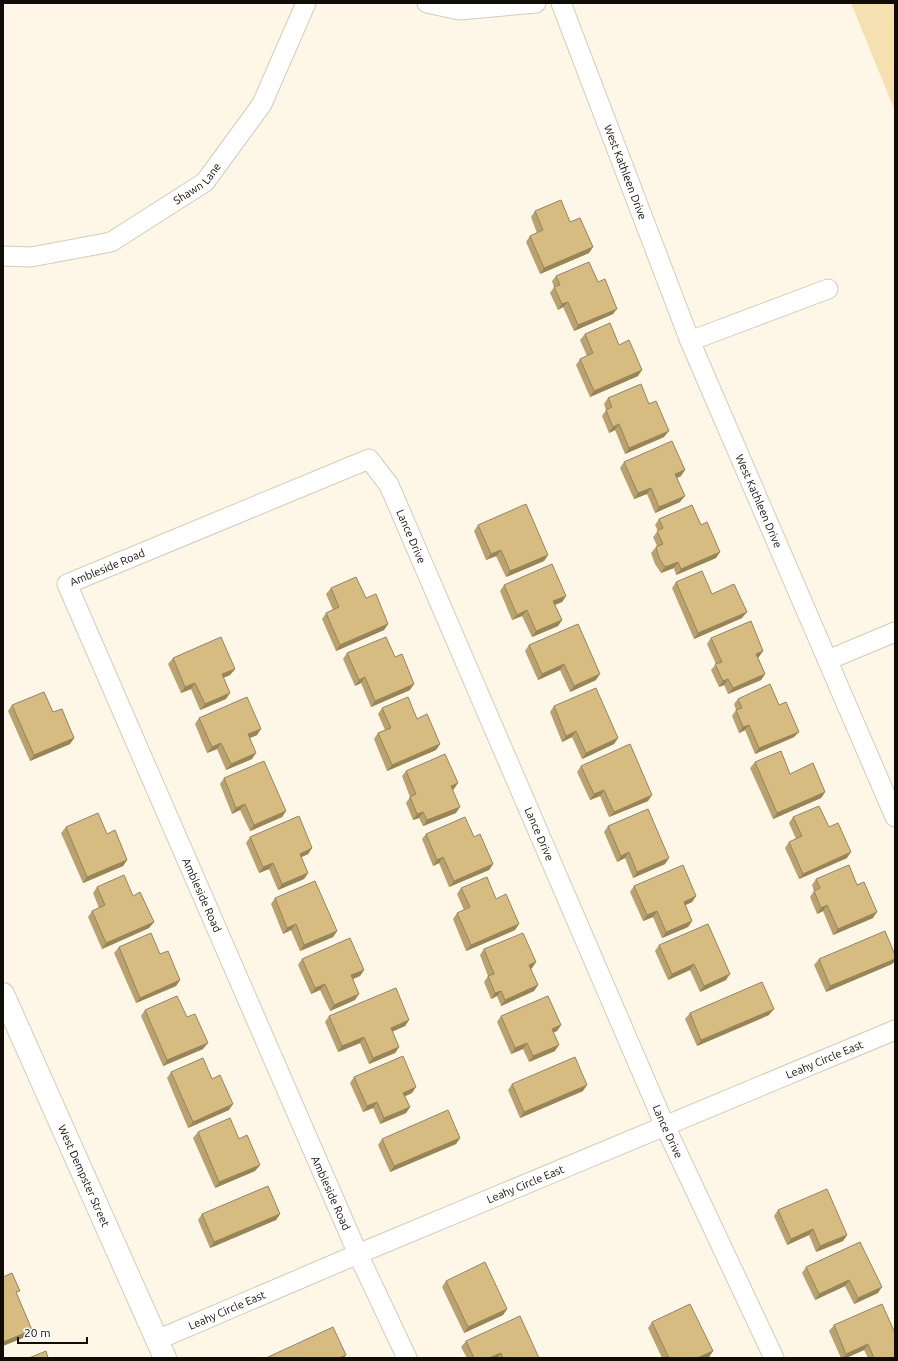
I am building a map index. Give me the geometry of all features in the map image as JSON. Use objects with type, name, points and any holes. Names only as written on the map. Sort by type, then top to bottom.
[{"type":"main road","name":"West Dempster Street","points":[[3,994],[161,1349]]},
{"type":"street","name":"Shawn Lane","points":[[3,256],[31,257],[111,242],[205,182],[262,104],[306,3]]},
{"type":"street","points":[[427,3],[459,10],[536,3]]},
{"type":"street","name":"West Kathleen Drive","points":[[561,3],[690,341],[895,817]]},
{"type":"street","points":[[690,341],[828,289]]},
{"type":"street","name":"Lance Drive","points":[[220,521],[369,459],[389,485],[665,1126],[774,1358]]},
{"type":"street","name":"Ambleside Road","points":[[220,521],[66,584],[358,1254],[407,1358]]},
{"type":"street","points":[[828,660],[895,632]]},
{"type":"street","name":"Leahy Circle East","points":[[161,1349],[358,1254],[895,1030]]},
{"type":"shaded area","points":[[851,3],[895,3],[895,111]]},
{"type":"building","points":[[561,200],[570,222],[580,218],[593,247],[544,268],[530,236],[543,230],[535,211]]},
{"type":"building","points":[[589,262],[598,282],[605,279],[617,309],[578,325],[568,302],[562,304],[554,287],[560,285],[556,276]]},
{"type":"building","points":[[610,323],[619,345],[629,340],[642,370],[594,391],[580,359],[593,353],[585,334]]},
{"type":"building","points":[[641,384],[649,404],[656,401],[669,431],[629,448],[619,424],[613,427],[606,410],[612,407],[608,398]]},
{"type":"building","points":[[672,441],[685,470],[675,474],[685,496],[659,507],[651,488],[638,493],[624,462]]},
{"type":"building","points":[[526,504],[548,555],[510,571],[501,550],[491,554],[478,525]]},
{"type":"building","points":[[692,505],[701,525],[707,522],[720,552],[681,569],[678,562],[665,567],[659,558],[656,547],[663,544],[657,531],[663,528],[659,519]]},
{"type":"building","points":[[552,564],[566,596],[553,601],[562,620],[536,631],[527,610],[517,615],[504,585]]},
{"type":"building","points":[[702,571],[712,594],[734,584],[747,612],[698,633],[676,582]]},
{"type":"building","points":[[356,577],[366,598],[376,594],[388,624],[340,645],[326,613],[339,607],[331,588]]},
{"type":"building","points":[[751,621],[763,651],[756,654],[765,674],[733,688],[728,679],[723,681],[715,664],[722,662],[711,638]]},
{"type":"building","points":[[578,624],[600,674],[574,686],[564,664],[542,674],[529,645]]},
{"type":"building","points":[[221,637],[235,669],[222,674],[230,693],[205,704],[195,683],[185,687],[173,658]]},
{"type":"building","points":[[386,637],[395,657],[402,654],[414,684],[375,701],[365,677],[359,680],[347,653]]},
{"type":"building","points":[[770,684],[779,705],[786,702],[799,732],[759,748],[749,725],[743,727],[736,710],[742,708],[738,699]]},
{"type":"building","points":[[596,688],[618,738],[586,753],[576,731],[566,736],[554,706]]},
{"type":"building","points":[[44,692],[53,712],[62,709],[74,738],[34,755],[12,705]]},
{"type":"building","points":[[247,697],[261,729],[248,734],[256,753],[231,764],[221,743],[212,747],[199,718]]},
{"type":"building","points":[[408,697],[417,719],[427,714],[440,744],[392,765],[378,733],[391,728],[382,708]]},
{"type":"building","points":[[630,744],[652,795],[614,812],[604,790],[594,794],[581,766]]},
{"type":"building","points":[[781,751],[790,774],[813,763],[825,792],[777,813],[755,762]]},
{"type":"building","points":[[445,754],[458,783],[451,786],[460,807],[427,820],[423,812],[417,814],[410,797],[416,794],[406,771]]},
{"type":"building","points":[[264,761],[286,811],[254,825],[245,804],[236,808],[224,778]]},
{"type":"building","points":[[819,806],[829,827],[838,823],[851,852],[803,874],[789,842],[802,836],[793,817]]},
{"type":"building","points":[[648,809],[669,858],[637,872],[629,852],[621,856],[608,826]]},
{"type":"building","points":[[98,813],[107,834],[115,830],[127,860],[87,877],[66,827]]},
{"type":"building","points":[[299,816],[312,848],[300,854],[308,873],[282,884],[273,863],[263,867],[250,837]]},
{"type":"building","points":[[465,817],[474,837],[480,834],[493,864],[454,881],[443,857],[437,860],[426,834]]},
{"type":"building","points":[[683,865],[696,896],[684,902],[692,921],[666,932],[657,911],[647,915],[634,886]]},
{"type":"building","points":[[849,865],[857,885],[864,882],[877,912],[838,929],[827,905],[821,908],[814,891],[820,888],[816,879]]},
{"type":"building","points":[[124,875],[133,896],[140,892],[154,922],[106,943],[92,911],[105,905],[97,887]]},
{"type":"building","points":[[487,877],[496,899],[506,894],[519,924],[471,945],[457,913],[470,907],[461,888]]},
{"type":"building","points":[[315,881],[337,931],[304,945],[296,924],[287,928],[275,898]]},
{"type":"building","points":[[708,924],[730,974],[704,986],[694,964],[672,974],[659,945]]},
{"type":"building","points":[[885,931],[895,955],[895,959],[830,986],[819,959]]},
{"type":"building","points":[[151,933],[160,954],[168,951],[180,980],[140,998],[119,947]]},
{"type":"building","points":[[523,933],[536,962],[529,965],[538,985],[505,1000],[501,991],[495,993],[488,976],[494,974],[484,949]]},
{"type":"building","points":[[350,938],[364,970],[351,975],[359,994],[334,1005],[325,984],[315,988],[302,959]]},
{"type":"building","points":[[762,982],[774,1009],[701,1040],[690,1013]]},
{"type":"building","points":[[396,988],[409,1020],[391,1028],[399,1047],[373,1058],[364,1037],[342,1046],[329,1016]]},
{"type":"building","points":[[177,996],[187,1017],[195,1014],[208,1043],[167,1060],[145,1010]]},
{"type":"building","points":[[548,996],[561,1025],[552,1029],[559,1045],[533,1056],[527,1043],[515,1048],[501,1016]]},
{"type":"building","points":[[403,1056],[416,1087],[403,1093],[410,1107],[384,1118],[377,1102],[367,1106],[354,1077]]},
{"type":"building","points":[[575,1057],[587,1085],[524,1112],[512,1084]]},
{"type":"building","points":[[203,1058],[212,1079],[220,1075],[233,1104],[193,1122],[171,1072]]},
{"type":"building","points":[[448,1110],[460,1138],[394,1166],[382,1139]]},
{"type":"building","points":[[230,1118],[239,1139],[247,1135],[260,1165],[219,1182],[198,1132]]},
{"type":"building","points":[[268,1186],[280,1214],[214,1242],[202,1214]]},
{"type":"building","points":[[827,1189],[847,1235],[820,1246],[813,1229],[791,1239],[778,1210]]},
{"type":"building","points":[[860,1242],[882,1287],[858,1298],[849,1280],[819,1294],[806,1267]]},
{"type":"building","points":[[485,1262],[507,1309],[468,1327],[446,1281]]},
{"type":"building","points":[[12,1273],[20,1291],[16,1292],[32,1330],[3,1342],[3,1277]]},
{"type":"building","points":[[690,1304],[713,1351],[697,1358],[669,1358],[652,1322]]},
{"type":"building","points":[[882,1304],[895,1333],[895,1358],[874,1358],[868,1344],[846,1354],[834,1325]]},
{"type":"building","points":[[520,1316],[539,1358],[503,1358],[501,1353],[489,1358],[474,1358],[466,1341]]},
{"type":"building","points":[[333,1327],[346,1355],[339,1358],[266,1358]]},
{"type":"building","points":[[46,1351],[48,1358],[29,1358]]}]
